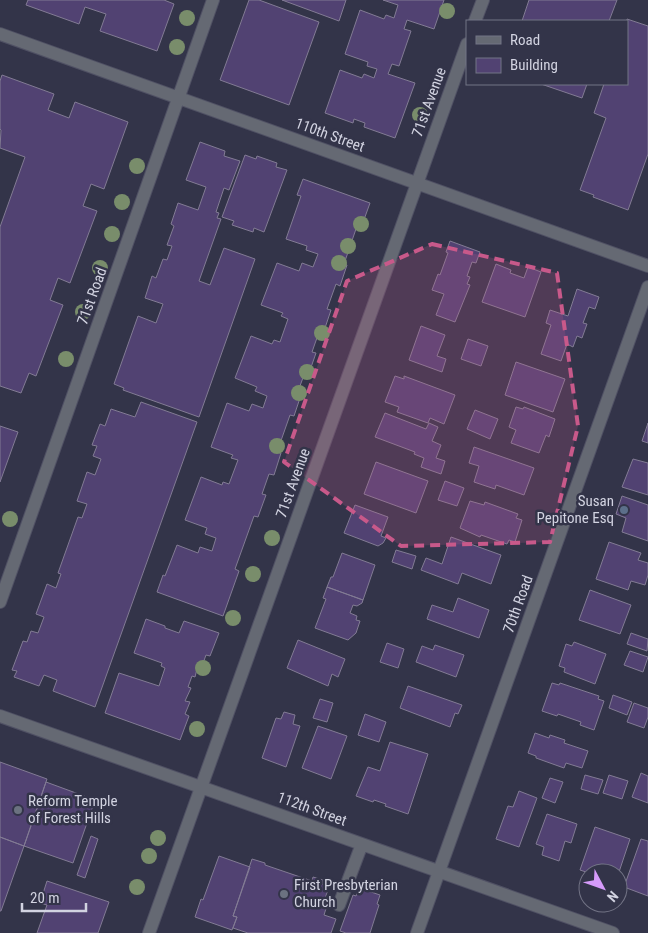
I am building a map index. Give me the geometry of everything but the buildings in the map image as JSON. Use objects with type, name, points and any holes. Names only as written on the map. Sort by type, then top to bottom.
[{"type":"street","name":"71st Road","points":[[0,602],[213,0]]},
{"type":"street","points":[[475,20],[483,0]]},
{"type":"street","name":"110th Street","points":[[0,34],[648,266]]},
{"type":"street","name":"71st Avenue","points":[[149,933],[466,47]]},
{"type":"street","name":"70th Road","points":[[418,933],[648,287]]},
{"type":"street","name":"112th Street","points":[[0,716],[613,933]]},
{"type":"street","points":[[339,905],[362,844]]},
{"type":"highlighted area","points":[[432,244],[557,273],[578,426],[550,542],[401,546],[284,462],[347,281]]},
{"type":"place","name":"Susan Pepitone Esq","points":[[624,510]]},
{"type":"place","name":"Reform Temple of Forest Hills","points":[[18,810]]},
{"type":"place","name":"First Presbyterian Church","points":[[284,894]]}]
